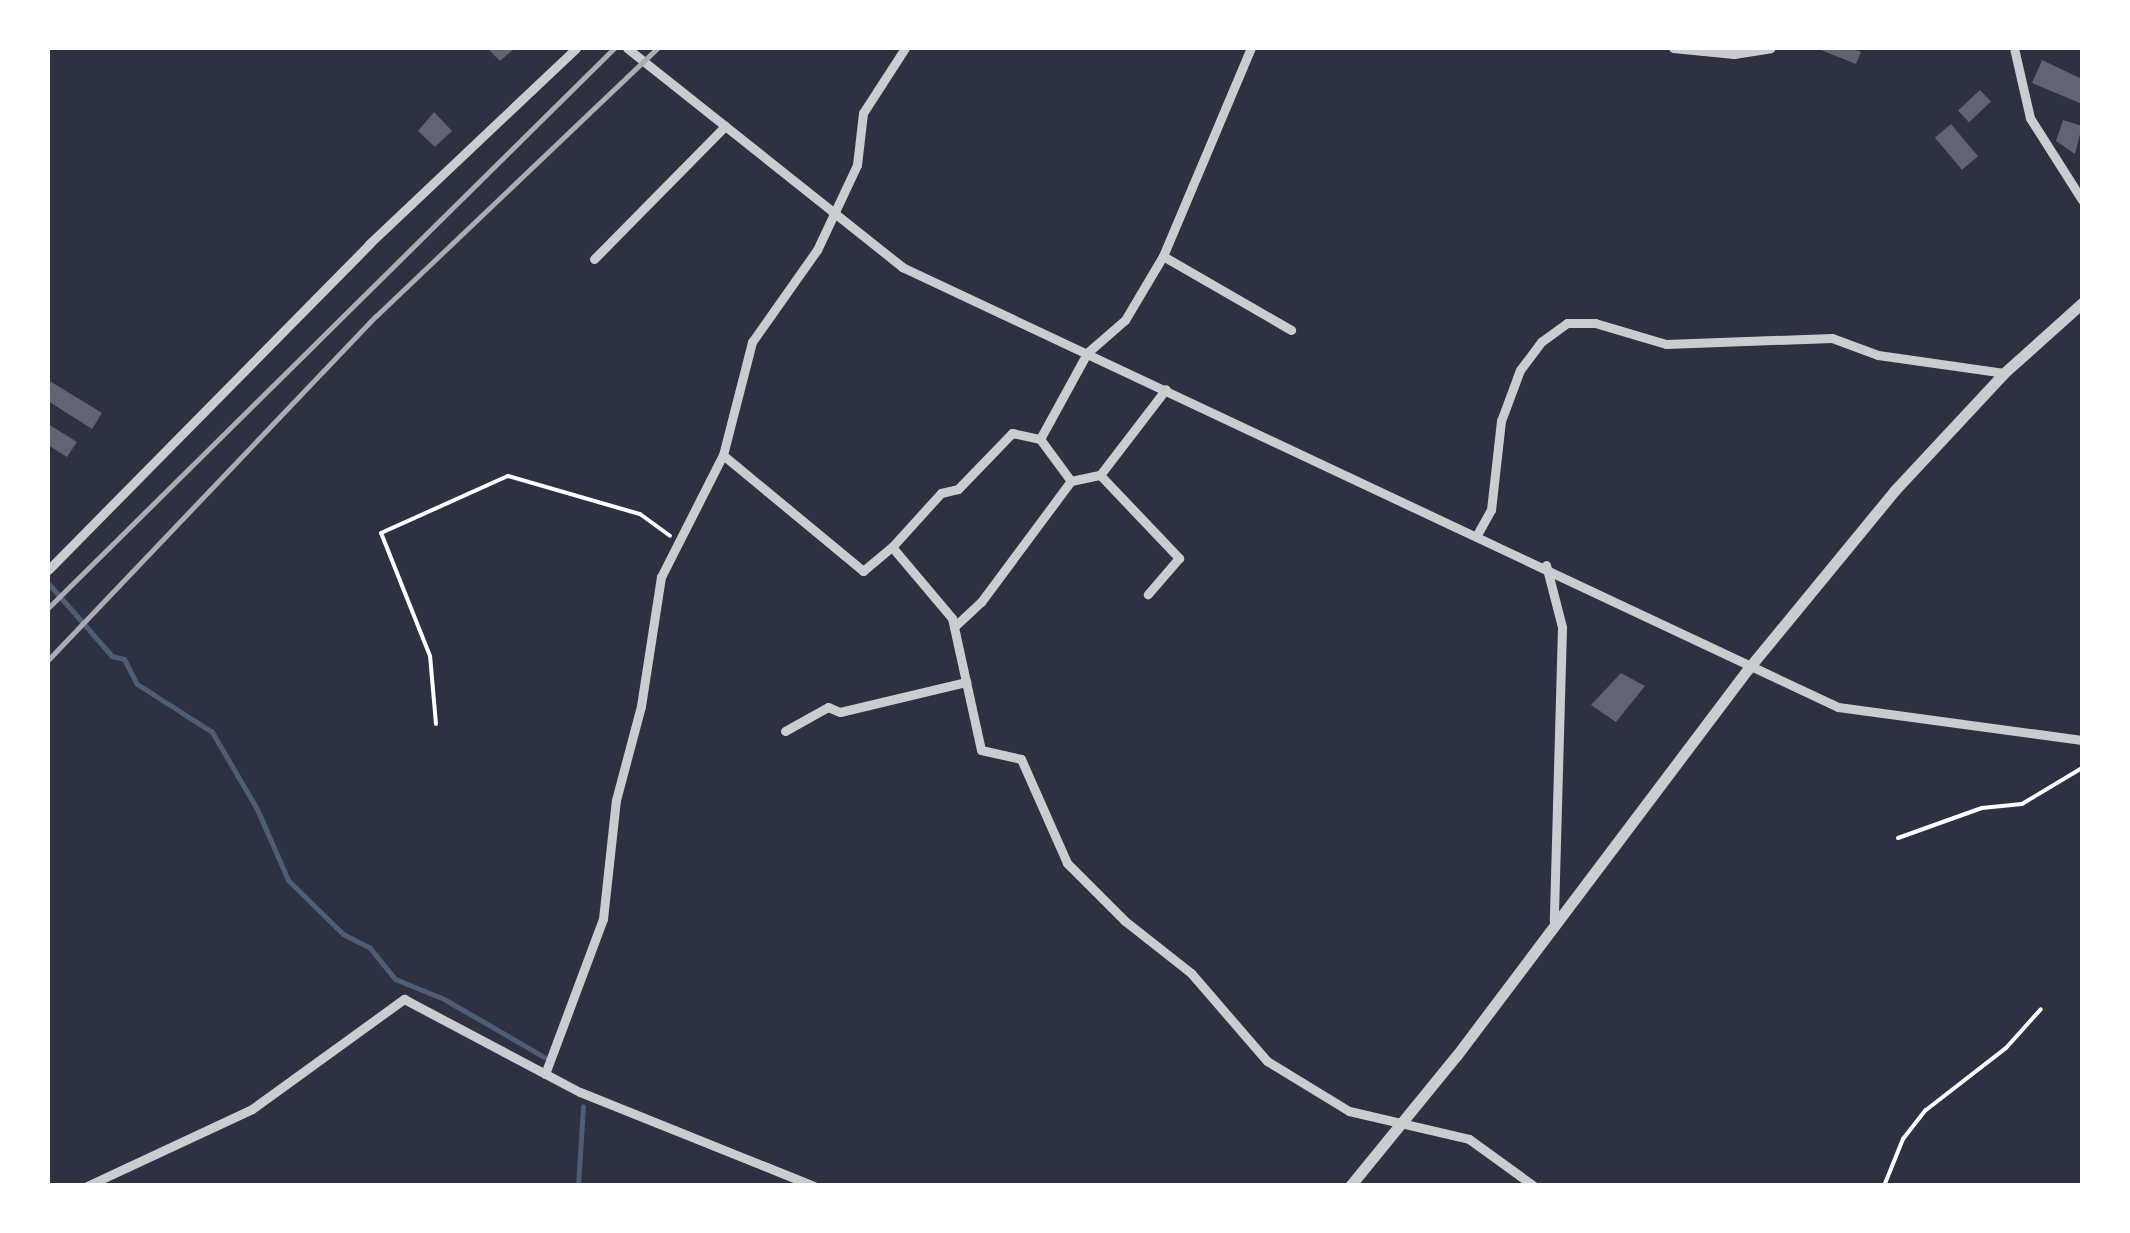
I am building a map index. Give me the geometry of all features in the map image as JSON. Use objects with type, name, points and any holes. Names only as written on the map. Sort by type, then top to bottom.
[{"type":"street","points":[[48,570],[369,244],[576,48]]},
{"type":"street","points":[[627,48],[902,267],[1546,564],[1748,669],[1838,708],[2082,740]]},
{"type":"street","points":[[545,1074],[603,919],[616,800],[642,706],[661,577],[723,455],[752,342],[817,250],[857,164],[863,113],[905,48]]},
{"type":"street","points":[[1040,440],[1088,353],[1126,320],[1163,256],[1251,48]]},
{"type":"street","points":[[1673,48],[1721,54],[1771,48]]},
{"type":"street","points":[[2014,48],[2030,118],[2082,200]]},
{"type":"street","points":[[594,259],[725,126]]},
{"type":"street","points":[[1163,256],[1290,330]]},
{"type":"street","points":[[1350,1186],[1394,1124],[1458,1055],[1554,921],[1748,669],[1895,490],[2004,373],[2082,304]]},
{"type":"street","points":[[1478,533],[1491,510],[1502,422],[1520,370],[1541,342],[1567,324],[1595,323],[1666,344],[1832,338],[1878,356],[2004,373]]},
{"type":"street","points":[[954,627],[981,602],[1071,481],[1100,475],[1166,389]]},
{"type":"street","points":[[723,455],[863,571],[941,493],[958,489],[1012,433],[1040,440],[1071,481]]},
{"type":"street","points":[[1100,475],[1180,558],[1148,594]]},
{"type":"street","points":[[892,546],[954,627],[981,750],[1021,759],[1067,863],[1125,921],[1191,973],[1267,1061],[1349,1111],[1394,1124],[1420,1124],[1470,1139],[1534,1186]]},
{"type":"street","points":[[1546,564],[1562,626],[1554,921]]},
{"type":"street","points":[[785,731],[828,707],[840,712],[966,682]]},
{"type":"street","points":[[88,1186],[252,1109],[404,999],[545,1074],[814,1186]]},
{"type":"path","points":[[436,724],[430,656],[380,533],[508,476],[640,514],[678,542]]},
{"type":"path","points":[[1898,838],[1982,808],[2022,804],[2082,768]]},
{"type":"path","points":[[1884,1186],[1903,1139],[1926,1110],[2006,1048],[2041,1009]]},
{"type":"building","points":[[487,48],[515,48],[500,61]]},
{"type":"building","points":[[1816,48],[1850,48],[1861,52],[1856,64]]},
{"type":"building","points":[[2042,60],[2082,79],[2082,104],[2032,83]]},
{"type":"building","points":[[1980,90],[1991,102],[1969,122],[1958,110]]},
{"type":"building","points":[[434,112],[452,131],[435,147],[418,131]]},
{"type":"building","points":[[2063,120],[2082,126],[2075,154],[2056,141]]},
{"type":"building","points":[[1951,124],[1978,156],[1962,170],[1935,137]]},
{"type":"building","points":[[48,380],[102,413],[92,429],[48,401]]},
{"type":"building","points":[[48,424],[77,442],[67,457],[48,445]]},
{"type":"building","points":[[1621,673],[1645,686],[1616,722],[1591,705]]},
{"type":"waterway","points":[[48,583],[112,656],[124,659],[137,684],[212,732],[257,809],[288,880],[343,934],[370,948],[395,979],[444,999],[544,1057]]},
{"type":"waterway","points":[[578,1186],[583,1106]]},
{"type":"railway","points":[[48,608],[614,48]]},
{"type":"railway","points":[[48,660],[376,316],[657,48]]}]
